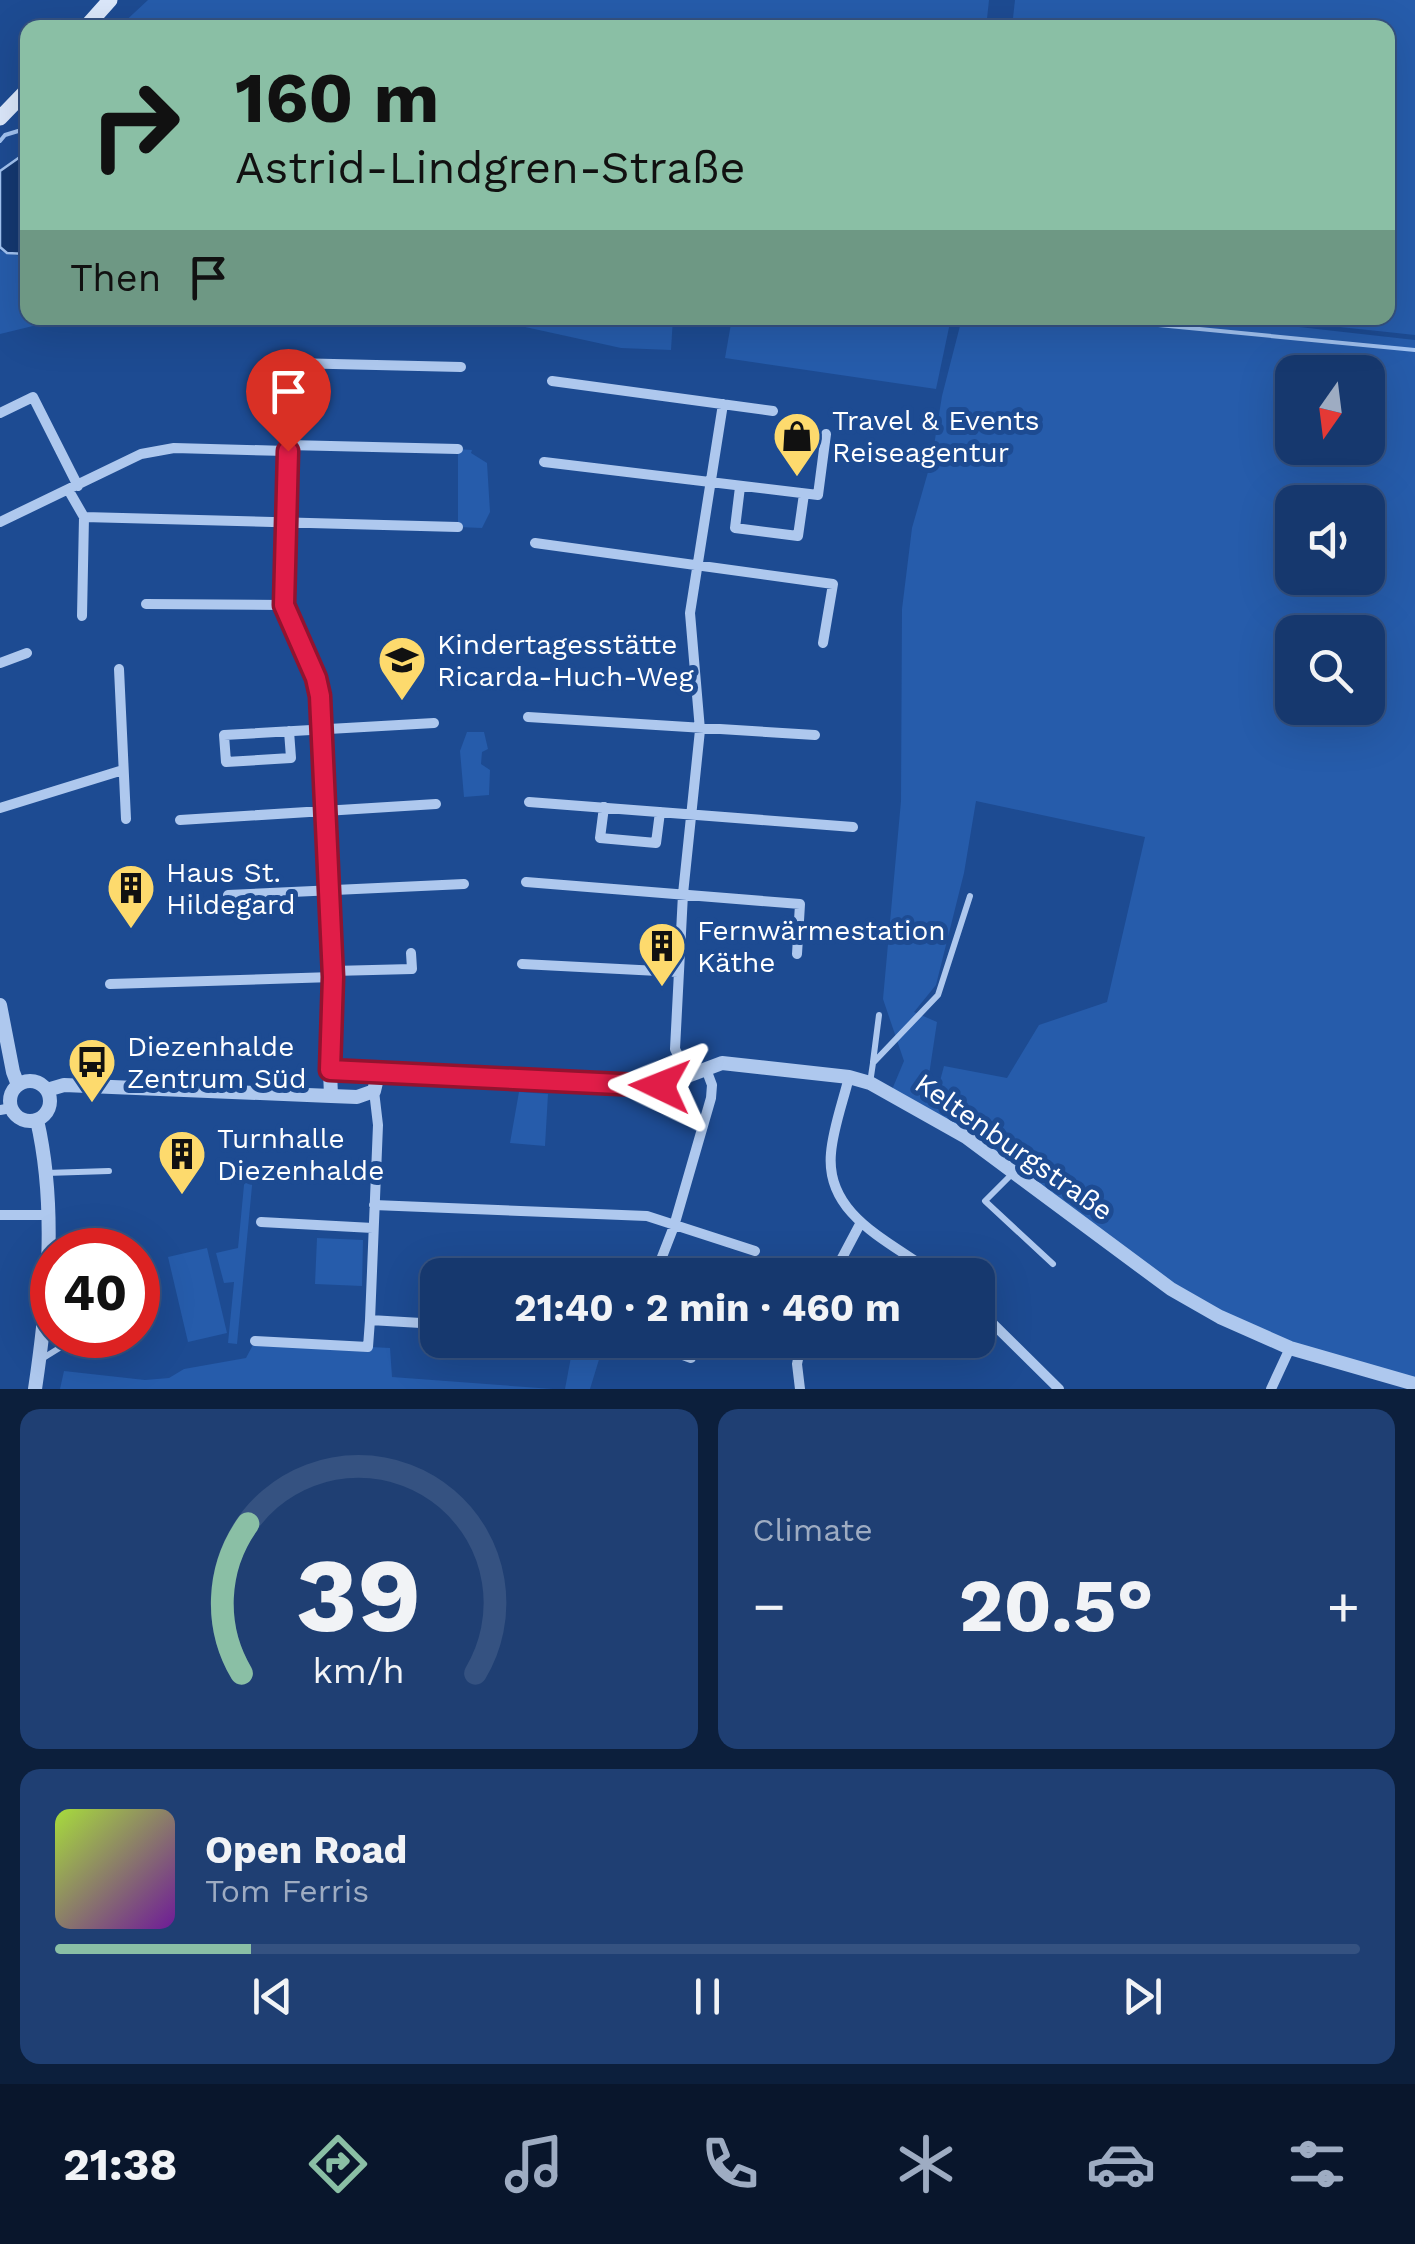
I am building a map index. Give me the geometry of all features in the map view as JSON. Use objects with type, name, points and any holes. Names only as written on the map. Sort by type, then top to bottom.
[{"type":"main road","points":[[91,20],[110,0]]},
{"type":"main road","points":[[0,118],[20,97]]},
{"type":"street","points":[[331,1096],[333,974],[321,730],[316,678],[284,605],[291,363],[461,367]]},
{"type":"street","points":[[552,382],[773,411]]},
{"type":"street","points":[[0,413],[33,397],[74,489],[84,518],[82,616]]},
{"type":"street","points":[[688,1076],[674,1049],[683,894],[700,730],[690,612],[723,404]]},
{"type":"street","points":[[544,462],[818,495],[826,434]]},
{"type":"street","points":[[0,522],[142,454],[174,448],[458,449]]},
{"type":"street","points":[[740,487],[736,528],[798,536],[804,494]]},
{"type":"street","points":[[84,518],[458,527]]},
{"type":"street","points":[[534,543],[833,584],[824,644]]},
{"type":"street","points":[[146,604],[284,605]]},
{"type":"street","points":[[0,663],[27,653]]},
{"type":"street","points":[[119,670],[126,818]]},
{"type":"street","points":[[528,718],[815,735]]},
{"type":"street","points":[[289,731],[290,758],[226,762],[224,735],[289,731],[321,730],[434,723]]},
{"type":"street","points":[[0,808],[123,770]]},
{"type":"street","points":[[529,802],[852,827]]},
{"type":"street","points":[[180,820],[436,804]]},
{"type":"street","points":[[604,808],[600,838],[656,843],[660,812]]},
{"type":"street","points":[[526,882],[800,904],[797,954]]},
{"type":"street","points":[[228,895],[464,884]]},
{"type":"street","points":[[110,984],[412,969],[411,953]]},
{"type":"street","points":[[522,964],[678,972]]},
{"type":"street","points":[[0,1005],[18,1084],[6,1109],[19,1118],[37,1120]]},
{"type":"street","name":"Keltenburgstraße","points":[[330,1070],[660,1086],[722,1063],[870,1083],[966,1137],[1171,1289],[1220,1318],[1290,1348],[1415,1384]]},
{"type":"street","points":[[661,1258],[674,1226],[710,1098],[712,1085],[706,1069]]},
{"type":"street","points":[[256,1341],[368,1347],[378,1125],[374,1091],[378,1074]]},
{"type":"street","points":[[849,1078],[831,1153],[832,1181],[860,1224],[910,1258]]},
{"type":"street","points":[[18,1084],[34,1081],[48,1090]]},
{"type":"street","points":[[48,1090],[64,1085],[357,1097],[374,1091]]},
{"type":"street","points":[[37,1120],[49,1108],[48,1090]]},
{"type":"street","points":[[35,1389],[48,1272],[44,1173],[37,1120]]},
{"type":"street","points":[[374,1205],[647,1216],[755,1251]]},
{"type":"street","points":[[0,1215],[47,1215]]},
{"type":"street","points":[[261,1222],[372,1228]]},
{"type":"street","points":[[842,1258],[860,1224]]},
{"type":"street","points":[[370,1320],[420,1323]]},
{"type":"street","points":[[995,1326],[1053,1386]]},
{"type":"street","points":[[1271,1389],[1290,1348]]},
{"type":"street","points":[[797,1388],[798,1358]]},
{"type":"lane","points":[[873,1063],[938,995],[970,896]]},
{"type":"lane","points":[[870,1083],[879,1015]]},
{"type":"lane","points":[[44,1173],[109,1170]]},
{"type":"lane","points":[[1014,1172],[985,1201],[1053,1264]]},
{"type":"lane","points":[[39,1361],[44,1358]]},
{"type":"shaded area","points":[[148,0],[989,0],[987,20],[127,20]]},
{"type":"shaded area","points":[[1015,0],[1415,0],[1415,335],[1321,325],[1395,325],[1395,20],[1013,20]]},
{"type":"shaded area","points":[[20,157],[20,254],[7,253],[0,247],[0,171]]},
{"type":"shaded area","points":[[0,251],[20,256],[20,325],[37,325],[0,334]]},
{"type":"shaded area","points":[[516,325],[673,325],[671,350],[621,348]]},
{"type":"shaded area","points":[[731,325],[950,325],[936,389],[725,358]]},
{"type":"shaded area","points":[[960,325],[1281,325],[1415,340],[1415,1384],[1219,1317],[891,1092],[904,1061],[883,999],[901,801],[902,609],[912,528],[932,458],[942,396]],"holes":[[[976,801],[1145,837],[1107,1002],[1039,1025],[1007,1078],[944,1066],[940,1081],[929,1075],[937,1022],[914,1012],[936,985],[964,873]]]},
{"type":"shaded area","points":[[458,449],[472,450],[487,463],[490,512],[482,528],[458,527]]},
{"type":"shaded area","points":[[467,732],[484,732],[488,749],[482,752],[481,764],[490,770],[489,795],[464,797],[460,751]]},
{"type":"shaded area","points":[[519,1092],[548,1094],[545,1146],[510,1143]]},
{"type":"shaded area","points":[[246,1164],[254,1165],[237,1344],[228,1343],[234,1282],[224,1283],[216,1253],[238,1248]]},
{"type":"shaded area","points":[[317,1238],[363,1240],[362,1286],[315,1284]]},
{"type":"shaded area","points":[[207,1248],[227,1333],[188,1342],[168,1257]]},
{"type":"shaded area","points":[[255,1341],[390,1348],[392,1377],[553,1389],[60,1389],[64,1371],[145,1380],[169,1378],[184,1369],[246,1358]]},
{"type":"shaded area","points":[[571,1358],[599,1358],[590,1389],[565,1389]]},
{"type":"waterway","points":[[0,141],[20,130]]},
{"type":"waterway","points":[[1158,325],[1415,350]]},
{"type":"place","name":"Travel & Events Reiseagentur","points":[[797,478]]},
{"type":"place","name":"Kindertagesstätte Ricarda-Huch-Weg","points":[[402,702]]},
{"type":"place","name":"Haus St. Hildegard","points":[[131,930]]},
{"type":"place","name":"Fernwärmestation Käthe","points":[[662,988]]},
{"type":"place","name":"Diezenhalde Zentrum Süd","points":[[92,1104]]},
{"type":"place","name":"Turnhalle Diezenhalde","points":[[182,1196]]},
{"type":"route","points":[[288,451],[284,605],[320,696],[333,977],[330,1070],[660,1086]]}]
